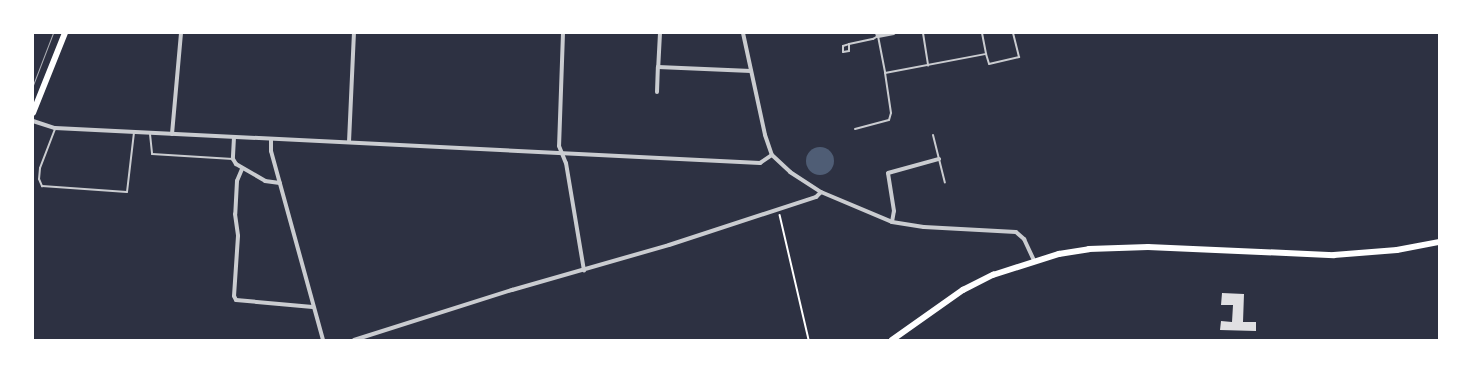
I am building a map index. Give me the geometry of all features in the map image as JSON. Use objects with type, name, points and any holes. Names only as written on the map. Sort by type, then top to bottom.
[{"type":"main road","points":[[33,113],[65,33]]},
{"type":"main road","points":[[892,340],[963,290],[993,275],[1034,260],[1082,250],[1115,248],[1334,255],[1397,250],[1439,242]]},
{"type":"street","points":[[172,134],[181,33]]},
{"type":"street","points":[[349,142],[354,33]]},
{"type":"street","points":[[563,33],[559,146],[566,163],[584,270]]},
{"type":"street","points":[[657,92],[660,33]]},
{"type":"street","points":[[743,33],[772,155],[790,172],[821,192],[892,222],[924,227],[1016,232],[1024,239],[1034,260]]},
{"type":"street","points":[[878,35],[893,33]]},
{"type":"street","points":[[658,67],[751,71]]},
{"type":"street","points":[[33,122],[55,128],[760,163],[772,155]]},
{"type":"street","points":[[234,137],[233,159],[242,169],[265,181],[280,183]]},
{"type":"street","points":[[271,138],[271,151],[323,340]]},
{"type":"street","points":[[892,222],[894,211],[886,177],[888,173],[939,159]]},
{"type":"street","points":[[242,169],[237,181],[234,214],[238,236],[234,296],[241,302],[314,308]]},
{"type":"street","points":[[354,340],[779,210],[816,198],[821,192]]},
{"type":"lane","points":[[923,33],[928,66]]},
{"type":"lane","points":[[982,33],[989,64],[1019,57],[1013,33]]},
{"type":"lane","points":[[849,44],[849,51],[843,52],[843,46],[849,44],[878,35],[891,113],[889,120],[855,129]]},
{"type":"lane","points":[[885,73],[986,54]]},
{"type":"lane","points":[[55,128],[40,168],[39,179],[42,186],[128,192],[134,132]]},
{"type":"lane","points":[[150,132],[152,154],[233,159]]},
{"type":"lane","points":[[933,135],[945,184]]},
{"type":"path","points":[[779,210],[808,340]]},
{"type":"water","points":[[820,147],[830,151],[834,161],[830,171],[820,175],[810,171],[806,161],[810,151]]},
{"type":"building","points":[[1222,293],[1244,294],[1243,322],[1256,322],[1256,331],[1220,330],[1221,321],[1232,322],[1233,305],[1221,305]]},
{"type":"tram line","points":[[33,85],[53,33]]}]
